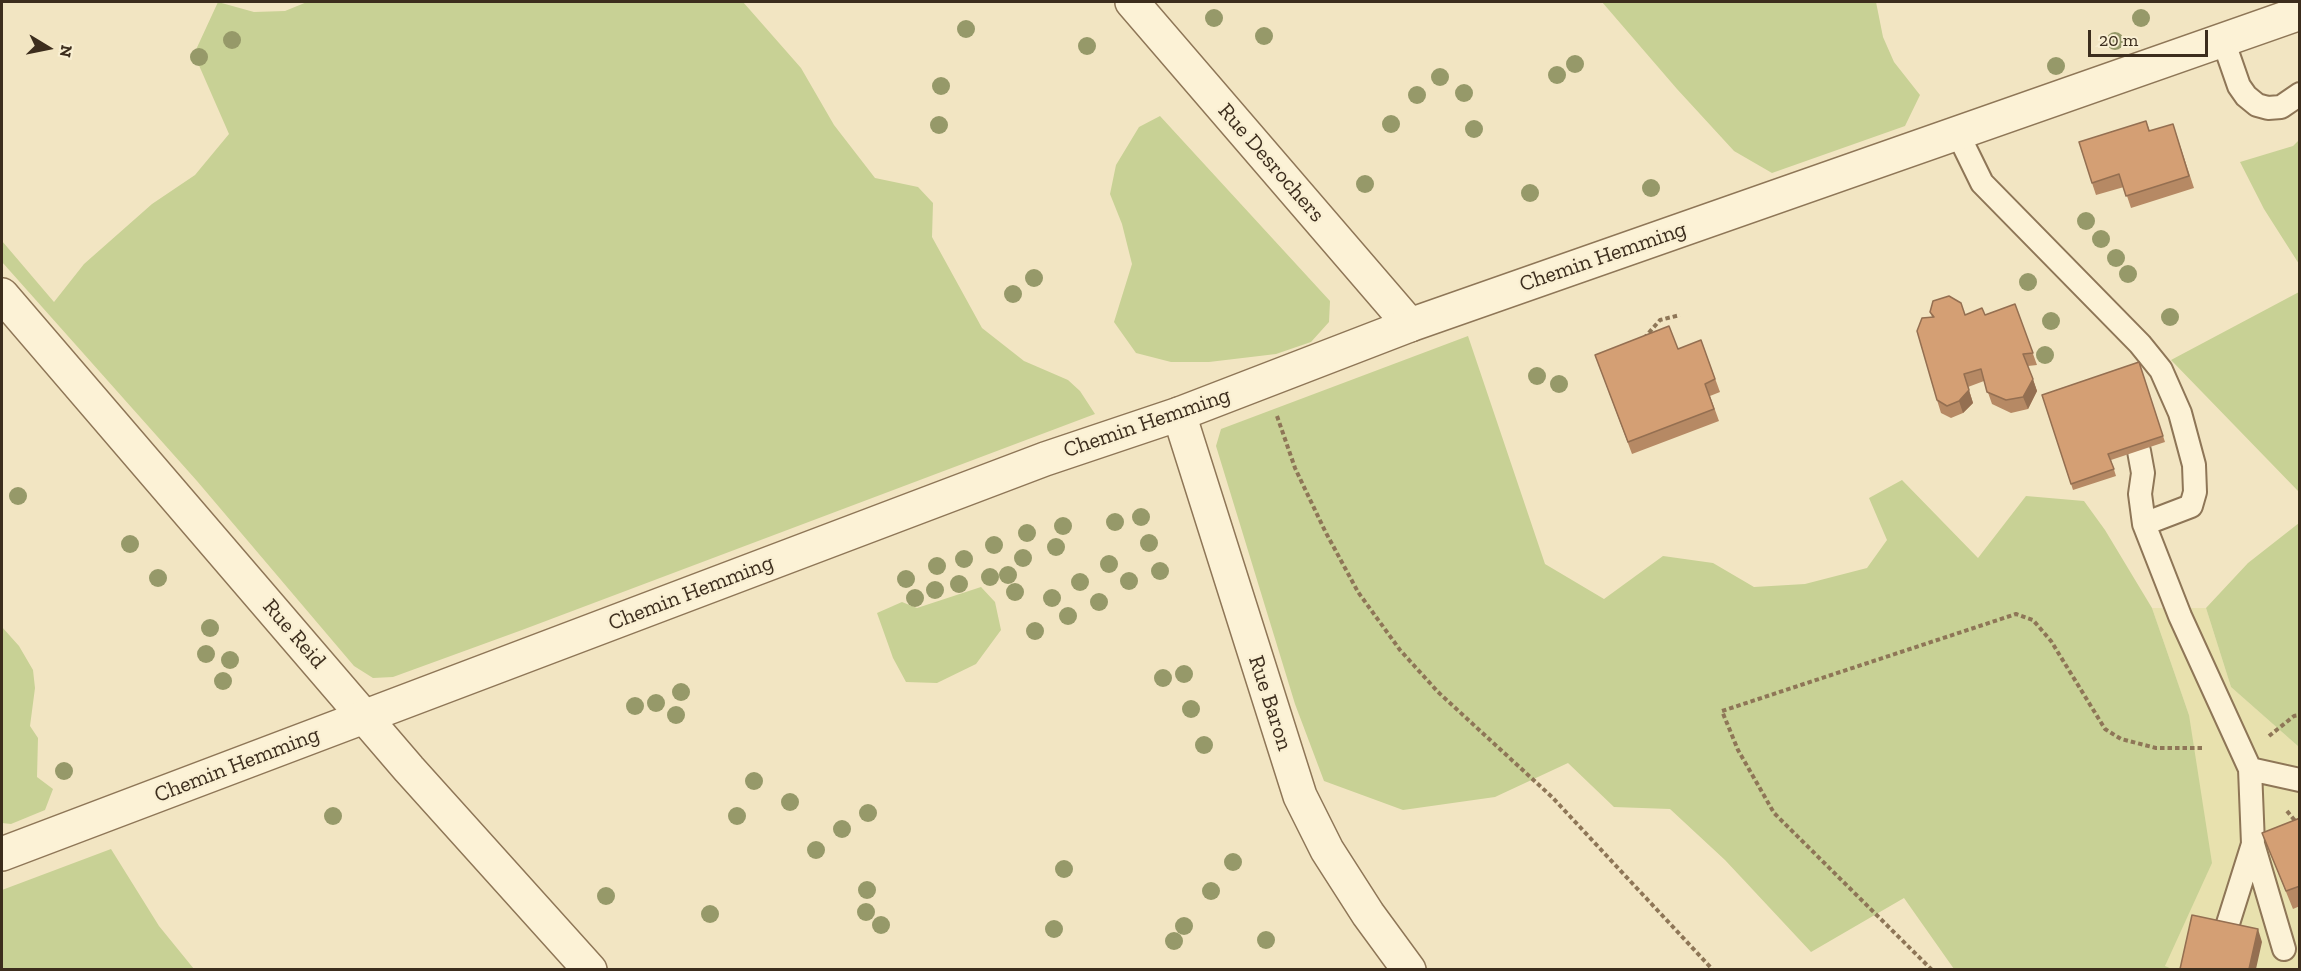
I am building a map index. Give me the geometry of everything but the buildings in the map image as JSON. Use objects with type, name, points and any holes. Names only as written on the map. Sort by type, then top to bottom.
[{"type":"street","name":"Rue Desrochers","points":[[1132,2],[1410,325]]},
{"type":"street","name":"Chemin Hemming","points":[[2,854],[1045,459],[1179,414],[1410,325],[2300,13]]},
{"type":"street","name":"Rue Reid","points":[[2,295],[365,716],[590,969]]},
{"type":"street","name":"Rue Baron","points":[[1179,414],[1300,796],[1327,850],[1368,914],[1409,969]]},
{"type":"lane","points":[[2223,40],[2239,86],[2257,105],[2268,108],[2281,107],[2300,94]]},
{"type":"lane","points":[[1957,132],[1982,183],[2140,345],[2161,370],[2180,413],[2194,465],[2196,492],[2191,507],[2144,524]]},
{"type":"lane","points":[[2139,451],[2143,473],[2140,494],[2144,524],[2180,616],[2250,769],[2253,844],[2284,949]]},
{"type":"lane","points":[[2250,769],[2300,780]]},
{"type":"lane","points":[[2225,933],[2253,844]]},
{"type":"path","points":[[1647,342],[1646,336],[1660,320],[1680,315]]},
{"type":"path","points":[[1266,381],[1295,468],[1325,531],[1358,592],[1400,650],[1438,692],[1552,797],[1713,969]]},
{"type":"path","points":[[1932,969],[1774,813],[1738,750],[1722,711],[2016,614],[2033,620],[2051,640],[2105,729],[2121,739],[2156,748],[2241,748]]},
{"type":"shaded area","points":[[2152,608],[2206,608],[2231,687],[2299,747],[2299,969],[2165,969],[2189,715]]},
{"type":"green space","points":[[218,2],[254,12],[285,11],[307,2],[743,2],[801,68],[834,125],[875,178],[918,187],[933,203],[932,237],[982,328],[1024,361],[1068,380],[1080,391],[1095,414],[522,630],[393,677],[373,678],[354,666],[197,481],[2,262],[2,241],[54,302],[84,264],[152,204],[195,175],[229,134],[194,54]]},
{"type":"green space","points":[[1602,2],[1876,2],[1883,37],[1894,62],[1920,95],[1905,126],[1772,173],[1734,151]]},
{"type":"green space","points":[[1160,116],[1330,301],[1329,322],[1311,342],[1276,354],[1209,362],[1171,362],[1136,353],[1114,322],[1132,264],[1122,224],[1110,194],[1116,165],[1139,127]]},
{"type":"green space","points":[[2299,140],[2299,264],[2264,209],[2240,162],[2293,146]]},
{"type":"green space","points":[[2299,292],[2299,492],[2171,360]]},
{"type":"green space","points":[[1468,336],[1545,564],[1604,599],[1663,556],[1713,563],[1754,587],[1805,584],[1867,568],[1887,540],[1869,498],[1902,480],[1978,558],[2026,496],[2084,501],[2105,530],[2152,608],[2189,715],[2212,863],[2165,966],[2172,969],[1954,969],[1904,898],[1811,952],[1725,860],[1670,809],[1614,807],[1568,763],[1495,797],[1403,810],[1324,781],[1295,704],[1216,446],[1221,429]]},
{"type":"green space","points":[[2299,523],[2299,747],[2231,687],[2206,608],[2248,563]]},
{"type":"green space","points":[[981,587],[995,602],[1001,630],[976,664],[937,683],[906,682],[893,658],[877,613],[902,602],[917,608]]},
{"type":"green space","points":[[2,627],[19,646],[33,670],[35,688],[30,726],[38,738],[37,777],[53,789],[45,810],[11,824],[2,823]]},
{"type":"green space","points":[[111,849],[159,926],[194,969],[2,969],[2,890]]}]
